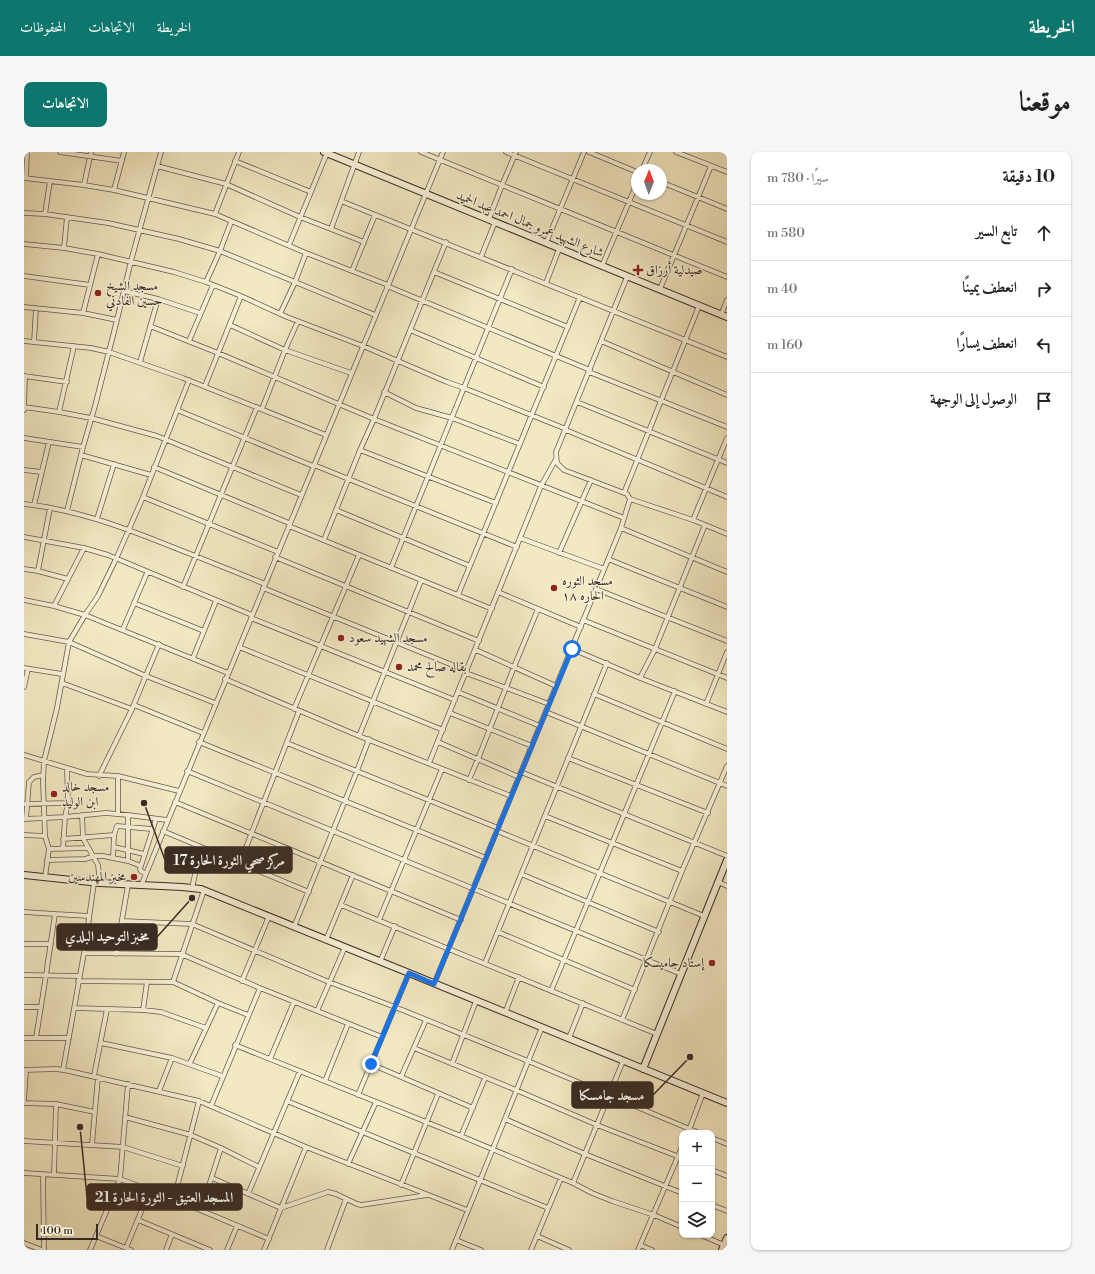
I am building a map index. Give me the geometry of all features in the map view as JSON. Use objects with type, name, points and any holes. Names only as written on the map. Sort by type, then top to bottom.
[{"type":"street","points":[[27,152],[25,178],[114,190],[215,214],[306,253],[388,285],[589,371],[727,427]]},
{"type":"street","points":[[60,152],[90,154],[122,161]]},
{"type":"street","points":[[114,190],[124,152]]},
{"type":"street","points":[[67,511],[109,352],[139,230],[161,152]]},
{"type":"street","points":[[215,214],[239,152]]},
{"type":"street","points":[[330,229],[359,152]]},
{"type":"street","points":[[421,152],[727,277]]},
{"type":"street","points":[[141,886],[174,802],[443,152]]},
{"type":"street","points":[[506,152],[515,154],[573,180],[727,242]]},
{"type":"street","points":[[546,243],[584,152]]},
{"type":"street","points":[[589,152],[631,170]]},
{"type":"street","points":[[645,164],[650,152]]},
{"type":"street","points":[[676,152],[686,154],[727,172]]},
{"type":"street","points":[[289,245],[326,153]]},
{"type":"street","name":"شارع الشهيد عمرو جمال احمد عبد الحميد","points":[[326,153],[724,316]]},
{"type":"street","points":[[84,185],[90,154]]},
{"type":"street","points":[[488,219],[515,154]]},
{"type":"street","points":[[235,161],[311,192]]},
{"type":"street","points":[[157,166],[226,184],[300,217],[364,242]]},
{"type":"street","points":[[660,289],[711,166]]},
{"type":"street","points":[[45,214],[50,181]]},
{"type":"street","points":[[667,184],[727,208]]},
{"type":"street","points":[[602,266],[631,197]]},
{"type":"street","points":[[341,201],[446,242],[727,357]]},
{"type":"street","points":[[24,212],[108,223],[179,239],[220,251],[376,315]]},
{"type":"street","points":[[352,270],[375,215]]},
{"type":"street","points":[[64,248],[67,218]]},
{"type":"street","points":[[206,282],[231,222]]},
{"type":"street","points":[[481,257],[495,222]]},
{"type":"street","points":[[324,540],[446,242]]},
{"type":"street","points":[[24,244],[64,248],[98,254],[174,272],[206,282],[280,314],[532,415],[727,498]]},
{"type":"street","points":[[546,283],[559,249]]},
{"type":"street","points":[[280,314],[295,282],[306,253]]},
{"type":"street","points":[[83,313],[98,254]]},
{"type":"street","points":[[391,568],[512,269]]},
{"type":"street","points":[[434,272],[568,327]]},
{"type":"street","points":[[24,276],[90,285]]},
{"type":"street","points":[[627,277],[556,452],[557,463],[564,470],[627,494],[630,499],[693,520],[727,534]]},
{"type":"street","points":[[189,341],[213,285]]},
{"type":"street","points":[[124,291],[158,299],[200,313]]},
{"type":"street","points":[[205,386],[241,296]]},
{"type":"street","points":[[458,595],[580,297]]},
{"type":"street","points":[[140,362],[158,299]]},
{"type":"street","points":[[724,316],[727,300]]},
{"type":"street","points":[[624,493],[699,306]]},
{"type":"street","points":[[24,307],[83,313],[117,320]]},
{"type":"street","points":[[34,342],[36,308]]},
{"type":"street","points":[[262,409],[274,376],[298,321]]},
{"type":"street","points":[[230,325],[285,350],[351,374]]},
{"type":"street","points":[[150,326],[274,376],[374,419],[624,518]]},
{"type":"street","points":[[410,330],[544,387]]},
{"type":"street","points":[[24,341],[74,346],[109,352],[205,386],[326,435]]},
{"type":"street","points":[[602,341],[727,394]]},
{"type":"street","points":[[59,412],[74,346]]},
{"type":"street","points":[[24,410],[25,376],[66,382]]},
{"type":"street","points":[[45,877],[48,849],[45,836],[44,761],[57,708],[69,642],[84,615],[98,596],[116,559],[143,497],[189,380]]},
{"type":"street","points":[[384,392],[416,408],[452,418],[520,444]]},
{"type":"street","points":[[577,402],[727,463]]},
{"type":"street","points":[[24,407],[92,418],[165,438],[232,467],[301,494]]},
{"type":"street","points":[[183,587],[257,407]]},
{"type":"street","points":[[177,410],[517,547]]},
{"type":"street","points":[[24,438],[83,447]]},
{"type":"street","points":[[693,520],[727,438]]},
{"type":"street","points":[[34,505],[49,442]]},
{"type":"street","points":[[360,450],[496,503]]},
{"type":"street","points":[[81,455],[151,474]]},
{"type":"street","points":[[429,764],[541,486],[556,459]]},
{"type":"street","points":[[97,519],[114,464]]},
{"type":"street","points":[[154,467],[221,494],[359,555],[492,609]]},
{"type":"street","points":[[24,470],[42,472]]},
{"type":"street","points":[[559,553],[590,480]]},
{"type":"street","points":[[143,497],[278,552]]},
{"type":"street","points":[[434,984],[584,620],[621,528],[630,499]]},
{"type":"street","points":[[24,504],[67,511],[129,529],[196,556],[466,672],[549,704]]},
{"type":"street","points":[[38,571],[50,508]]},
{"type":"street","points":[[336,510],[470,566]]},
{"type":"street","points":[[640,678],[655,649],[705,525]]},
{"type":"street","points":[[621,528],[727,572]]},
{"type":"street","points":[[24,537],[84,548],[116,559],[251,617],[455,700]]},
{"type":"street","points":[[520,538],[604,569]]},
{"type":"street","points":[[54,606],[84,548]]},
{"type":"street","points":[[294,709],[359,555]]},
{"type":"street","points":[[275,557],[479,641]]},
{"type":"street","points":[[608,559],[727,607]]},
{"type":"street","points":[[24,569],[68,579]]},
{"type":"street","points":[[123,629],[147,573]]},
{"type":"street","points":[[359,736],[421,581]]},
{"type":"street","points":[[596,589],[727,642]]},
{"type":"street","points":[[498,592],[581,627]]},
{"type":"street","points":[[24,600],[54,606],[84,615],[123,629],[228,673]]},
{"type":"street","points":[[193,658],[216,601]]},
{"type":"street","points":[[134,604],[204,631]]},
{"type":"street","points":[[469,780],[538,609]]},
{"type":"street","points":[[584,620],[727,678]]},
{"type":"street","points":[[24,634],[69,642],[146,676],[216,703]]},
{"type":"street","points":[[99,776],[133,707],[159,644]]},
{"type":"street","points":[[239,647],[443,730]]},
{"type":"street","points":[[572,649],[640,678],[727,712]]},
{"type":"street","points":[[476,650],[556,686]]},
{"type":"street","points":[[706,704],[727,652]]},
{"type":"street","points":[[486,963],[606,663]]},
{"type":"street","points":[[24,687],[26,668],[62,674]]},
{"type":"street","points":[[225,679],[359,736],[511,796]]},
{"type":"street","points":[[62,683],[203,733]]},
{"type":"street","points":[[552,991],[675,691]]},
{"type":"street","points":[[458,692],[540,726]]},
{"type":"street","points":[[594,694],[727,749]]},
{"type":"street","points":[[240,863],[299,711]]},
{"type":"street","points":[[546,712],[727,786]]},
{"type":"street","points":[[450,713],[532,746]]},
{"type":"street","points":[[294,927],[369,739]]},
{"type":"street","points":[[199,742],[486,858]]},
{"type":"street","points":[[438,742],[519,777]]},
{"type":"street","points":[[287,743],[429,800],[704,916]]},
{"type":"street","points":[[24,755],[67,769],[99,776],[118,776],[179,791]]},
{"type":"street","points":[[568,758],[708,813]]},
{"type":"street","points":[[622,1020],[659,932],[682,871],[727,766]]},
{"type":"street","points":[[62,848],[68,803],[67,769]]},
{"type":"street","points":[[379,920],[442,769]]},
{"type":"street","points":[[187,771],[681,974]]},
{"type":"street","points":[[521,772],[727,856]]},
{"type":"street","points":[[43,775],[34,777],[30,780],[26,793],[25,819],[118,814],[167,820]]},
{"type":"street","points":[[118,776],[118,814]]},
{"type":"street","points":[[174,802],[461,920]]},
{"type":"street","points":[[25,803],[68,803]]},
{"type":"street","points":[[128,815],[128,861]]},
{"type":"street","points":[[63,1070],[84,953],[89,916],[97,883],[98,865],[83,838],[82,816]]},
{"type":"street","points":[[544,816],[682,871]]},
{"type":"street","points":[[146,874],[141,872],[141,866],[156,819]]},
{"type":"street","points":[[113,858],[114,835],[117,826],[152,829]]},
{"type":"street","points":[[163,831],[309,892]]},
{"type":"street","points":[[24,835],[45,836]]},
{"type":"street","points":[[63,839],[114,835]]},
{"type":"street","points":[[114,847],[144,854]]},
{"type":"street","points":[[192,888],[201,847]]},
{"type":"street","points":[[48,849],[88,848]]},
{"type":"street","points":[[47,860],[82,859],[103,856],[128,861],[141,866]]},
{"type":"street","points":[[643,1069],[727,860]]},
{"type":"street","points":[[521,874],[659,932]]},
{"type":"street","points":[[24,875],[97,883],[192,888],[204,890],[727,1103]]},
{"type":"street","points":[[326,940],[353,875]]},
{"type":"street","points":[[718,882],[727,886]]},
{"type":"street","points":[[116,954],[128,885]]},
{"type":"street","points":[[173,982],[181,954],[204,890]]},
{"type":"street","points":[[341,905],[657,1034]]},
{"type":"street","points":[[24,912],[89,916]]},
{"type":"street","points":[[36,1038],[55,914]]},
{"type":"street","points":[[242,981],[269,916]]},
{"type":"street","points":[[122,921],[192,924],[329,982],[528,1061],[687,1130]]},
{"type":"street","points":[[380,962],[395,926]]},
{"type":"street","points":[[498,932],[635,990]]},
{"type":"street","points":[[24,944],[51,944]]},
{"type":"street","points":[[317,1011],[344,947]]},
{"type":"street","points":[[84,953],[181,954],[242,981],[382,1037]]},
{"type":"street","points":[[358,1095],[409,973]]},
{"type":"street","points":[[24,975],[46,975],[147,982],[173,982],[248,1015]]},
{"type":"street","points":[[505,1012],[519,977]]},
{"type":"street","points":[[142,1010],[147,982]]},
{"type":"street","points":[[211,1106],[222,1076],[260,988]]},
{"type":"street","points":[[452,1064],[476,1001]]},
{"type":"street","points":[[270,1059],[294,1002]]},
{"type":"street","points":[[190,1063],[218,1003]]},
{"type":"street","points":[[569,1038],[583,1003]]},
{"type":"street","points":[[24,1006],[41,1007]]},
{"type":"street","points":[[74,1008],[142,1010],[166,1013],[206,1028]]},
{"type":"street","points":[[92,1144],[96,1077],[107,1010]]},
{"type":"street","points":[[401,1077],[426,1020]]},
{"type":"street","points":[[325,1081],[348,1024]]},
{"type":"street","points":[[452,1250],[542,1027]]},
{"type":"street","points":[[24,1038],[69,1038]]},
{"type":"street","points":[[101,1043],[172,1058],[190,1063],[222,1076]]},
{"type":"street","points":[[235,1045],[461,1136],[574,1183],[592,1193],[654,1215],[679,1226]]},
{"type":"street","points":[[414,1048],[597,1125],[679,1157]]},
{"type":"street","points":[[158,1091],[172,1058]]},
{"type":"street","points":[[574,1183],[623,1061]]},
{"type":"street","points":[[371,1064],[473,1108]]},
{"type":"street","points":[[95,1112],[56,1104],[24,1102],[25,1070],[63,1070],[158,1091],[199,1102],[348,1164],[468,1210]]},
{"type":"street","points":[[248,1194],[300,1071]]},
{"type":"street","points":[[461,1136],[485,1078]]},
{"type":"street","points":[[90,1250],[120,1179],[128,1084]]},
{"type":"street","points":[[689,1130],[703,1093]]},
{"type":"street","points":[[401,1185],[438,1094]]},
{"type":"street","points":[[287,1101],[548,1208]]},
{"type":"street","points":[[174,1199],[199,1102]]},
{"type":"street","points":[[348,1164],[376,1102]]},
{"type":"street","points":[[54,1175],[56,1104]]},
{"type":"street","points":[[125,1117],[191,1136],[221,1148],[259,1167]]},
{"type":"street","points":[[505,1119],[585,1154],[679,1191]]},
{"type":"street","points":[[715,1139],[727,1144]]},
{"type":"street","points":[[24,1141],[123,1147],[183,1166]]},
{"type":"street","points":[[264,1250],[306,1147]]},
{"type":"street","points":[[201,1210],[221,1148]]},
{"type":"street","points":[[638,1250],[679,1159]]},
{"type":"street","points":[[715,1171],[727,1176]]},
{"type":"street","points":[[24,1173],[120,1179],[174,1199],[268,1239]]},
{"type":"street","points":[[24,1243],[43,1250],[43,1175]]},
{"type":"street","points":[[212,1178],[281,1208],[328,1192],[332,1192],[361,1205],[428,1195]]},
{"type":"street","points":[[531,1250],[560,1178]]},
{"type":"street","points":[[126,1248],[150,1190]]},
{"type":"street","points":[[327,1250],[346,1198]]},
{"type":"street","points":[[715,1206],[727,1211]]},
{"type":"street","points":[[138,1220],[210,1250]]},
{"type":"street","points":[[227,1250],[237,1226]]},
{"type":"street","points":[[166,1250],[172,1234]]},
{"type":"street","points":[[96,1236],[131,1250]]},
{"type":"street","points":[[536,1236],[569,1250]]},
{"type":"street","points":[[706,1238],[723,1247],[727,1238]]},
{"type":"street","points":[[456,1240],[481,1250]]},
{"type":"street","points":[[640,1245],[652,1250]]},
{"type":"place","name":"صيدلية أرزاق","points":[[638,270]]},
{"type":"place","name":"مسجد الشيخ حسين الفادني","points":[[98,293]]},
{"type":"place","name":"مسجد الثوره الحاره ١٨","points":[[554,588]]},
{"type":"place","name":"مسجد الشهيد سعود","points":[[341,638]]},
{"type":"place","name":"بقاله صالح محمد","points":[[399,667]]},
{"type":"place","name":"مسجد خالد ابن الوليد","points":[[54,794]]},
{"type":"place","name":"مركز صحي الثورة الحارة 17","points":[[144,803]]},
{"type":"place","name":"مخبز المهندسين","points":[[134,877]]},
{"type":"place","name":"مخبز التوحيد البلدي","points":[[192,898]]},
{"type":"place","name":"إستاد جاميسكا","points":[[712,963]]},
{"type":"place","name":"مسجد جامسكا","points":[[690,1057]]},
{"type":"place","name":"المسجد العتيق - الثورة الحارة 21","points":[[80,1127]]},
{"type":"route","points":[[371,1064],[409,973],[434,984],[572,649]]}]
